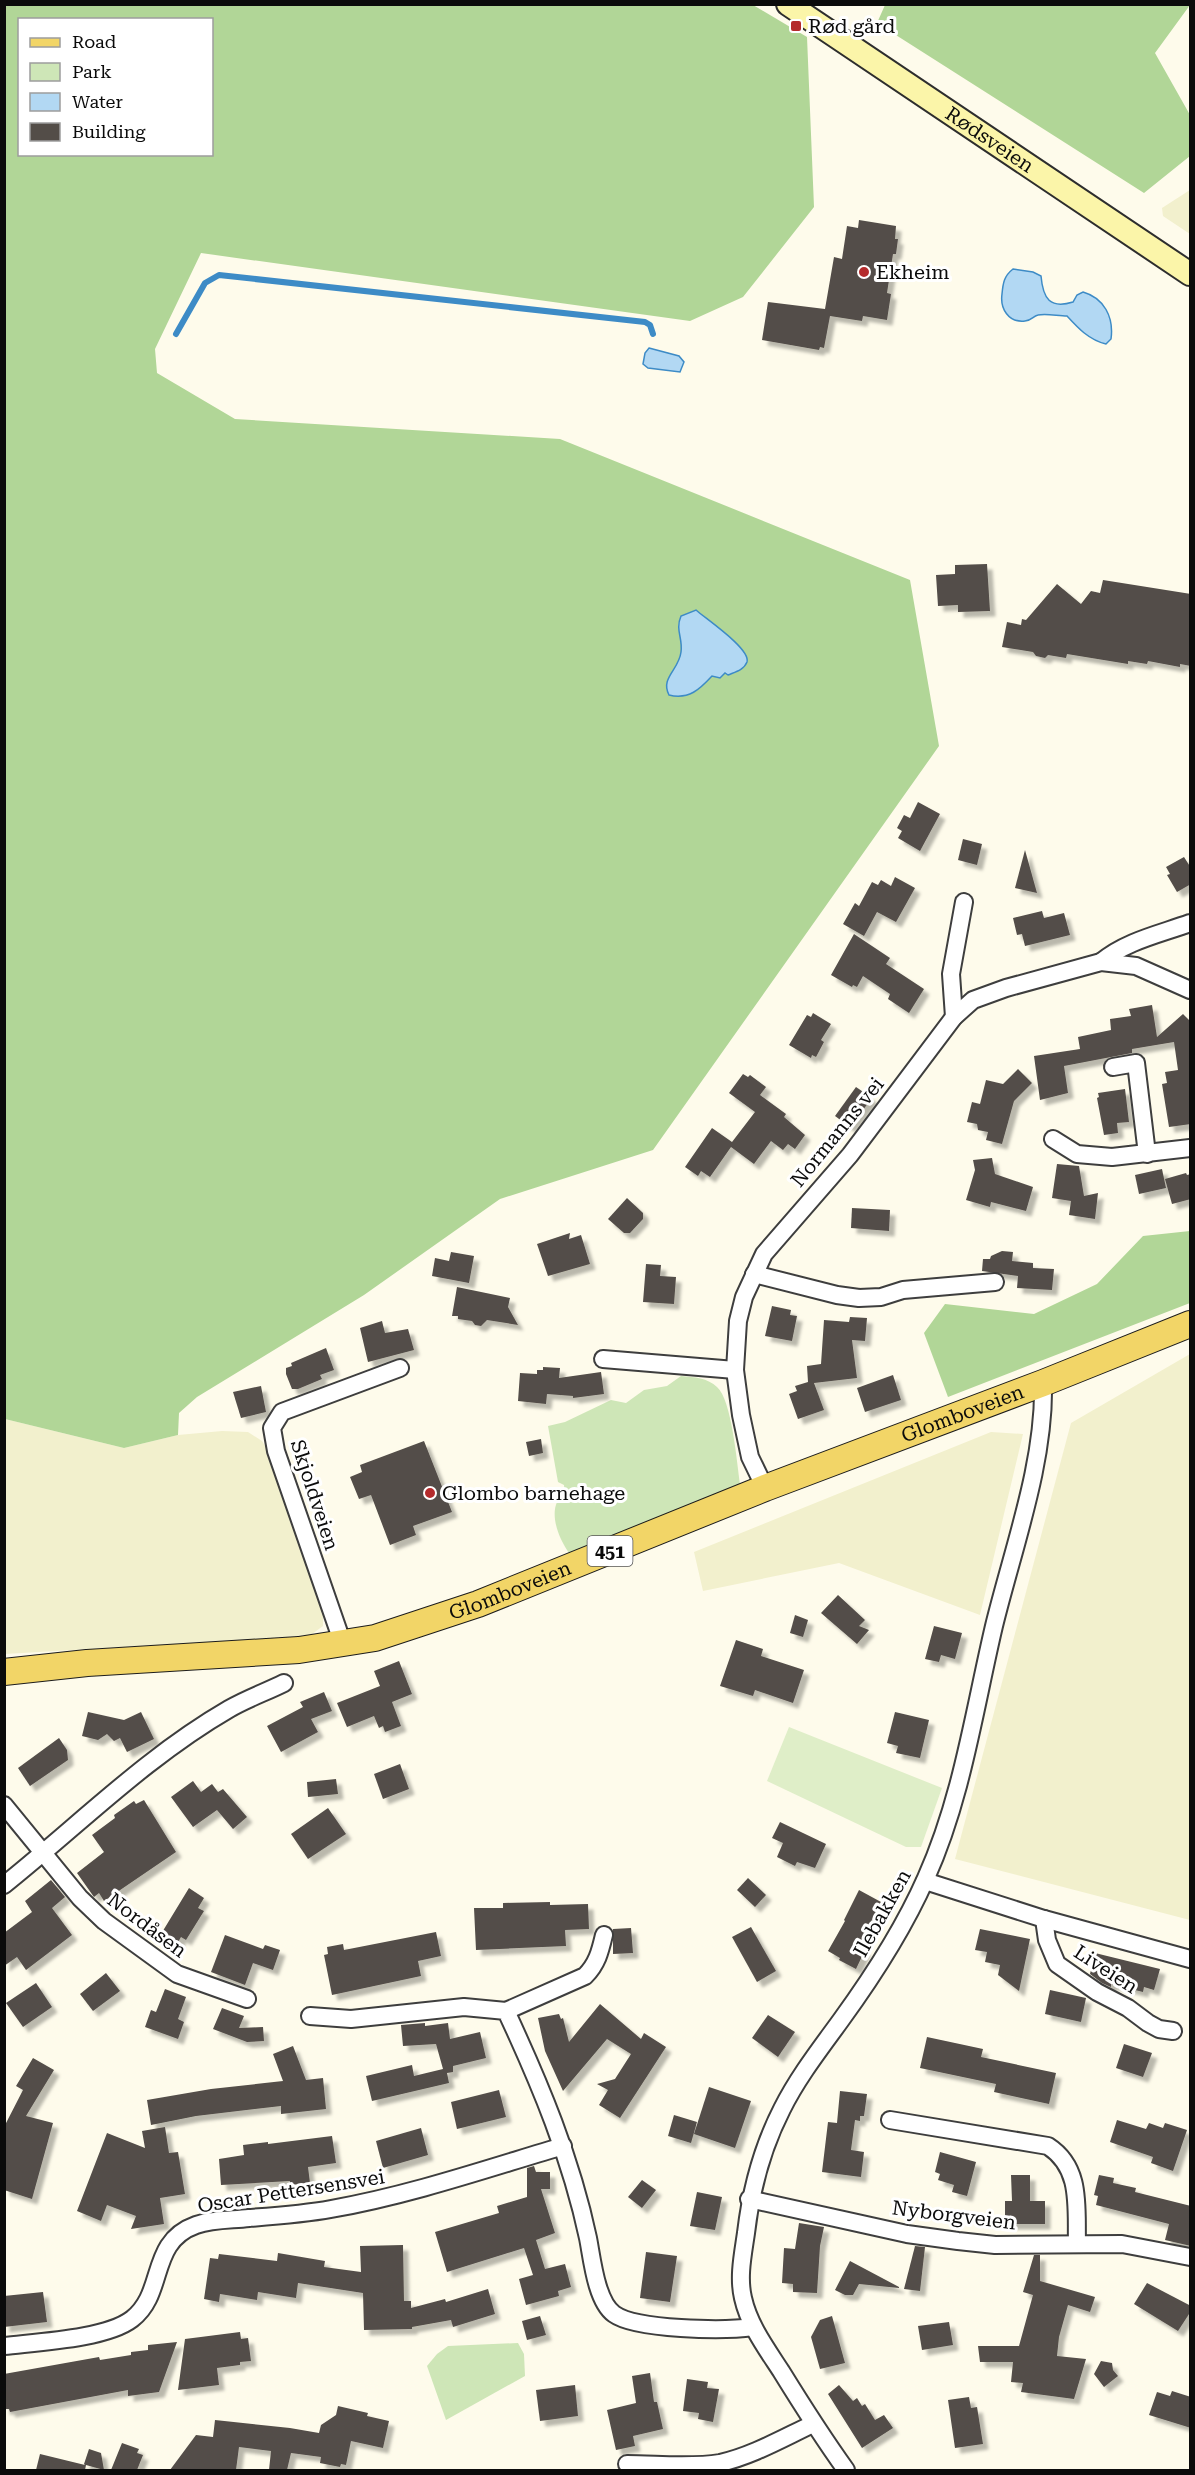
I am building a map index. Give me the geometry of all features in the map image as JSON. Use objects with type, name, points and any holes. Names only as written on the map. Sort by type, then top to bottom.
[{"type":"main road","name":"Glomboveien","points":[[4,1672],[87,1663],[288,1651],[343,1644],[395,1632],[478,1604],[765,1488],[1043,1383],[1191,1324]]},
{"type":"street","name":"Rødsveien","points":[[788,4],[1191,274]]},
{"type":"street","points":[[954,1017],[951,974],[964,902]]},
{"type":"street","name":"Normanns vei","points":[[1101,962],[1114,951],[1130,944],[1191,923]]},
{"type":"street","name":"Normanns vei","points":[[765,1488],[750,1457],[735,1370],[738,1321],[744,1297],[764,1254],[779,1234],[850,1155],[954,1017],[973,1000],[1006,988],[1101,962],[1136,966],[1191,990]]},
{"type":"street","points":[[1113,1067],[1136,1064],[1148,1154]]},
{"type":"street","points":[[1053,1139],[1077,1154],[1112,1156],[1191,1148]]},
{"type":"street","points":[[754,1274],[837,1295],[859,1298],[881,1297],[903,1290],[995,1282]]},
{"type":"street","points":[[603,1359],[735,1370]]},
{"type":"street","name":"Skjoldveien","points":[[343,1644],[276,1451],[272,1428],[282,1412],[400,1368]]},
{"type":"street","name":"Ilebakken","points":[[846,2470],[813,2424],[753,2327],[743,2297],[741,2275],[750,2199],[765,2149],[782,2108],[802,2073],[876,1969],[925,1881],[956,1795],[994,1626],[1039,1448],[1044,1413],[1043,1383]]},
{"type":"street","points":[[4,1885],[43,1854],[110,1794],[165,1751],[230,1708],[284,1683]]},
{"type":"street","name":"Nordåsen","points":[[4,1805],[80,1898],[104,1921],[177,1974],[247,1999]]},
{"type":"street","name":"Liveien","points":[[925,1881],[1044,1919],[1191,1959]]},
{"type":"street","name":"Liveien","points":[[1044,1919],[1047,1940],[1057,1964],[1148,2023],[1160,2029],[1173,2031]]},
{"type":"street","points":[[310,2016],[351,2019],[464,2007],[506,2011],[585,1976],[593,1968],[599,1956],[604,1935]]},
{"type":"street","points":[[506,2011],[527,2054],[562,2146],[582,2210],[597,2279],[606,2307],[615,2315],[642,2323],[707,2330],[753,2327]]},
{"type":"street","points":[[890,2120],[1048,2146],[1061,2154],[1069,2167],[1073,2182],[1077,2243]]},
{"type":"street","name":"Oscar Pettersensvei","points":[[4,2346],[65,2339],[122,2326],[134,2317],[148,2301],[164,2252],[171,2242],[194,2226],[216,2220],[329,2209],[404,2194],[562,2146]]},
{"type":"street","name":"Nyborgveien","points":[[750,2199],[907,2234],[958,2241],[994,2245],[1122,2244],[1191,2257]]},
{"type":"street","points":[[627,2464],[719,2463],[746,2455],[813,2424]]},
{"type":"shaded area","points":[[1190,190],[1190,234],[1163,216],[1162,208]]},
{"type":"shaded area","points":[[1190,1354],[1190,1920],[955,1859],[1071,1423]]},
{"type":"shaded area","points":[[5,1419],[124,1448],[178,1435],[222,1431],[248,1432],[262,1441],[271,1456],[323,1611],[323,1626],[312,1634],[296,1637],[5,1654]]},
{"type":"shaded area","points":[[991,1432],[1023,1434],[980,1615],[839,1563],[703,1591],[694,1552]]},
{"type":"green space","points":[[5,5],[753,5],[807,37],[814,207],[743,297],[690,321],[201,253],[155,349],[157,373],[235,419],[560,439],[910,580],[939,746],[653,1150],[500,1199],[364,1295],[197,1397],[179,1413],[178,1435],[124,1448],[5,1419]]},
{"type":"green space","points":[[885,5],[1190,5],[1155,53],[1190,115],[1190,156],[1144,193],[877,23]]},
{"type":"green space","points":[[1190,1231],[1190,1303],[948,1397],[924,1333],[945,1304],[1034,1314],[1097,1284],[1143,1236]]},
{"type":"green space","points":[[681,1376],[705,1380],[717,1387],[722,1394],[730,1418],[740,1484],[569,1553],[562,1542],[555,1522],[555,1508],[564,1485],[558,1482],[548,1426],[565,1422],[611,1400],[626,1403],[644,1390],[667,1386]]},
{"type":"green space","points":[[789,1727],[942,1788],[921,1847],[906,1847],[767,1781]]},
{"type":"green space","points":[[518,2343],[524,2354],[525,2376],[446,2420],[427,2366],[437,2354],[448,2346]]},
{"type":"water","points":[[1013,269],[1033,272],[1041,276],[1046,296],[1053,303],[1073,302],[1077,295],[1083,292],[1097,299],[1109,316],[1111,339],[1106,344],[1094,340],[1067,316],[1041,314],[1025,321],[1014,320],[1006,314],[1002,304],[1004,280]]},
{"type":"water","points":[[649,348],[679,356],[684,362],[680,372],[648,368],[643,364],[645,353]]},
{"type":"water","points":[[696,610],[735,642],[746,656],[747,662],[742,669],[734,673],[728,675],[725,673],[720,678],[712,676],[688,695],[669,695],[668,679],[681,652],[679,621],[681,616]]},
{"type":"building","name":"Ekheim","points":[[859,220],[896,226],[895,239],[898,239],[896,254],[893,254],[887,293],[891,294],[887,320],[863,316],[862,321],[830,316],[824,348],[820,347],[819,350],[762,340],[768,302],[825,309],[834,257],[842,259],[847,226],[858,228]]},
{"type":"building","points":[[987,564],[990,611],[958,612],[958,605],[938,606],[936,575],[955,574],[955,565]]},
{"type":"building","points":[[1103,580],[1191,594],[1191,666],[1180,664],[1180,667],[1148,661],[1147,664],[1128,661],[1128,664],[1067,654],[1066,658],[1048,655],[1045,658],[1036,656],[1033,652],[1002,647],[1007,622],[1021,625],[1022,619],[1026,620],[1057,584],[1081,604],[1091,591],[1100,593]]},
{"type":"building","points":[[918,802],[940,814],[920,851],[898,838],[902,831],[897,828],[904,815],[910,818]]},
{"type":"building","points":[[963,839],[982,844],[977,865],[958,860]]},
{"type":"building","points":[[1025,850],[1037,893],[1015,888]]},
{"type":"building","points":[[1184,857],[1191,868],[1191,884],[1177,892],[1167,875],[1170,874],[1166,867]]},
{"type":"building","points":[[895,877],[915,888],[896,922],[877,912],[864,936],[843,924],[855,903],[859,906],[872,882],[878,885],[881,880],[891,886]]},
{"type":"building","points":[[1042,911],[1044,918],[1064,913],[1070,935],[1025,946],[1022,934],[1017,935],[1013,918]]},
{"type":"building","points":[[854,934],[890,958],[886,964],[924,989],[909,1013],[888,999],[890,994],[863,976],[857,987],[853,985],[852,987],[831,975]]},
{"type":"building","points":[[1152,1005],[1157,1037],[1183,1014],[1191,1022],[1191,1124],[1169,1127],[1162,1084],[1167,1083],[1165,1072],[1178,1070],[1174,1042],[1132,1049],[1132,1053],[1064,1066],[1068,1093],[1040,1100],[1034,1056],[1080,1049],[1078,1037],[1111,1030],[1110,1019],[1131,1016],[1129,1009]]},
{"type":"building","points":[[813,1013],[831,1024],[821,1040],[824,1042],[816,1057],[812,1055],[811,1058],[789,1045],[807,1015],[811,1017]]},
{"type":"building","points":[[1018,1069],[1032,1083],[1014,1101],[1002,1144],[986,1140],[988,1132],[978,1130],[977,1124],[967,1122],[972,1102],[980,1104],[986,1080],[1003,1084]]},
{"type":"building","points":[[743,1074],[748,1077],[750,1075],[766,1087],[760,1095],[786,1114],[784,1117],[805,1135],[795,1149],[788,1144],[783,1150],[771,1141],[754,1164],[731,1147],[710,1177],[701,1171],[698,1176],[685,1167],[712,1128],[732,1142],[755,1112],[729,1093]]},
{"type":"building","points":[[856,1087],[872,1098],[850,1127],[835,1116]]},
{"type":"building","points":[[1125,1089],[1129,1122],[1117,1123],[1118,1133],[1104,1135],[1098,1093]]},
{"type":"building","points":[[992,1158],[995,1174],[1033,1187],[1026,1211],[991,1202],[990,1207],[966,1200],[975,1170],[973,1160]]},
{"type":"building","points":[[1057,1164],[1079,1166],[1084,1196],[1098,1193],[1095,1219],[1069,1215],[1071,1201],[1052,1198]]},
{"type":"building","points":[[1162,1169],[1166,1188],[1139,1194],[1135,1175]]},
{"type":"building","points":[[1186,1173],[1191,1174],[1191,1199],[1172,1204],[1165,1179]]},
{"type":"building","points":[[627,1198],[643,1213],[643,1219],[630,1233],[624,1233],[608,1219]]},
{"type":"building","points":[[852,1208],[890,1210],[889,1231],[851,1228]]},
{"type":"building","points":[[570,1233],[569,1239],[581,1235],[590,1264],[548,1276],[537,1244]]},
{"type":"building","points":[[1002,1251],[1013,1252],[1012,1261],[1033,1263],[1033,1268],[1054,1269],[1052,1290],[1017,1288],[1018,1276],[982,1271],[983,1259],[990,1259],[991,1256]]},
{"type":"building","points":[[451,1252],[474,1256],[469,1283],[432,1276],[435,1258],[449,1261]]},
{"type":"building","points":[[646,1264],[661,1265],[660,1276],[676,1277],[674,1304],[643,1302]]},
{"type":"building","points":[[457,1287],[510,1298],[508,1307],[518,1325],[487,1320],[481,1326],[475,1325],[472,1321],[458,1319],[458,1316],[452,1316]]},
{"type":"building","points":[[772,1306],[791,1310],[790,1315],[797,1316],[792,1341],[765,1336]]},
{"type":"building","points":[[850,1317],[867,1318],[865,1341],[852,1340],[857,1378],[814,1383],[824,1410],[798,1419],[789,1394],[797,1391],[795,1386],[808,1382],[807,1366],[821,1364],[824,1320],[849,1322]]},
{"type":"building","points":[[382,1321],[385,1333],[408,1329],[414,1350],[368,1362],[360,1328]]},
{"type":"building","points":[[326,1348],[334,1370],[320,1375],[322,1379],[298,1389],[292,1389],[286,1368],[292,1366],[291,1363]]},
{"type":"building","points":[[543,1367],[560,1368],[559,1378],[601,1372],[604,1394],[573,1398],[573,1396],[547,1394],[546,1404],[518,1401],[520,1373],[537,1374],[537,1370],[543,1370]]},
{"type":"building","points":[[893,1375],[901,1400],[865,1412],[857,1388]]},
{"type":"building","points":[[261,1386],[266,1412],[241,1418],[233,1392]]},
{"type":"building","points":[[541,1439],[543,1453],[529,1456],[526,1442]]},
{"type":"building","points":[[424,1441],[452,1512],[413,1526],[416,1535],[390,1545],[371,1495],[359,1499],[350,1477],[362,1472],[360,1465]]},
{"type":"building","points":[[838,1595],[865,1620],[859,1626],[869,1630],[857,1644],[821,1613]]},
{"type":"building","points":[[795,1615],[808,1620],[803,1637],[790,1633]]},
{"type":"building","points":[[934,1626],[962,1633],[955,1659],[941,1655],[939,1662],[925,1659]]},
{"type":"building","points":[[736,1640],[763,1649],[761,1656],[804,1670],[793,1703],[755,1690],[753,1696],[720,1686]]},
{"type":"building","points":[[399,1661],[412,1694],[392,1702],[401,1726],[385,1732],[383,1726],[379,1728],[374,1716],[347,1727],[337,1703],[380,1686],[374,1671]]},
{"type":"building","points":[[324,1692],[332,1711],[311,1719],[318,1732],[281,1752],[267,1726],[303,1707],[300,1702]]},
{"type":"building","points":[[88,1712],[124,1720],[141,1712],[154,1739],[127,1752],[120,1738],[114,1741],[107,1734],[98,1740],[82,1736]]},
{"type":"building","points":[[895,1712],[929,1720],[920,1758],[896,1753],[898,1746],[887,1743]]},
{"type":"building","points":[[59,1738],[67,1750],[68,1760],[30,1786],[18,1768]]},
{"type":"building","points":[[400,1764],[409,1789],[383,1799],[374,1774]]},
{"type":"building","points":[[336,1779],[338,1794],[308,1797],[307,1782]]},
{"type":"building","points":[[193,1781],[201,1792],[212,1784],[218,1792],[223,1789],[247,1817],[233,1829],[217,1810],[193,1827],[171,1797]]},
{"type":"building","points":[[144,1800],[176,1852],[104,1901],[99,1893],[94,1897],[77,1873],[104,1852],[92,1835],[134,1801],[136,1804]]},
{"type":"building","points":[[328,1808],[346,1834],[308,1859],[291,1834]]},
{"type":"building","points":[[780,1822],[826,1844],[815,1868],[797,1862],[795,1866],[777,1857],[783,1843],[772,1838]]},
{"type":"building","points":[[748,1878],[766,1895],[755,1907],[737,1890]]},
{"type":"building","points":[[51,1880],[65,1897],[52,1908],[72,1935],[26,1970],[17,1957],[4,1966],[4,1933],[32,1912],[25,1901]]},
{"type":"building","points":[[189,1888],[204,1898],[198,1908],[204,1911],[186,1940],[181,1937],[177,1944],[161,1934]]},
{"type":"building","points":[[859,1890],[881,1902],[859,1945],[865,1950],[856,1969],[828,1951]]},
{"type":"building","points":[[550,1902],[550,1905],[588,1904],[589,1929],[565,1930],[566,1946],[476,1950],[474,1908],[503,1908],[503,1903]]},
{"type":"building","points":[[751,1927],[776,1971],[757,1982],[732,1937]]},
{"type":"building","points":[[631,1928],[633,1953],[613,1954],[613,1929]]},
{"type":"building","points":[[980,1929],[1030,1939],[1019,1991],[998,1975],[1000,1965],[985,1962],[987,1952],[975,1950]]},
{"type":"building","points":[[436,1932],[441,1956],[418,1961],[421,1976],[332,1995],[324,1955],[328,1954],[327,1947],[343,1944],[344,1950]]},
{"type":"building","points":[[225,1935],[263,1949],[265,1945],[280,1950],[273,1970],[253,1963],[245,1985],[211,1972]]},
{"type":"building","points":[[1095,1953],[1160,1969],[1154,1990],[1144,1987],[1143,1992],[1111,1984],[1111,1987],[1102,1983],[1090,1974]]},
{"type":"building","points":[[106,1973],[120,1991],[93,2011],[80,1994]]},
{"type":"building","points":[[36,1983],[52,2007],[23,2027],[6,2003]]},
{"type":"building","points":[[165,1989],[186,1997],[178,2019],[184,2022],[178,2039],[145,2027],[151,2010],[156,2012]]},
{"type":"building","points":[[1050,1990],[1086,1998],[1081,2022],[1045,2014]]},
{"type":"building","points":[[600,2004],[641,2039],[644,2033],[666,2047],[620,2118],[599,2105],[608,2090],[597,2084],[615,2079],[631,2054],[607,2039],[563,2091],[545,2051],[538,2018],[559,2014],[561,2019],[563,2018],[569,2042]]},
{"type":"building","points":[[222,2008],[244,2016],[239,2028],[263,2027],[264,2041],[247,2042],[213,2029]]},
{"type":"building","points":[[768,2015],[795,2032],[778,2057],[752,2038]]},
{"type":"building","points":[[425,2023],[425,2026],[448,2023],[450,2039],[480,2032],[486,2058],[453,2066],[453,2072],[447,2073],[449,2083],[372,2101],[366,2076],[412,2065],[414,2076],[443,2069],[436,2044],[403,2046],[401,2025]]},
{"type":"building","points":[[927,2037],[983,2049],[981,2057],[1056,2073],[1049,2104],[994,2092],[996,2084],[920,2068]]},
{"type":"building","points":[[1124,2044],[1152,2053],[1143,2077],[1116,2068]]},
{"type":"building","points":[[293,2046],[306,2080],[323,2078],[326,2109],[281,2114],[281,2106],[196,2116],[151,2125],[147,2100],[211,2089],[283,2081],[273,2054]]},
{"type":"building","points":[[33,2058],[54,2070],[26,2116],[53,2123],[32,2199],[4,2190],[4,2127],[23,2090],[16,2086]]},
{"type":"building","points":[[709,2087],[751,2101],[735,2148],[694,2134]]},
{"type":"building","points":[[499,2090],[506,2117],[457,2129],[451,2102]]},
{"type":"building","points":[[840,2091],[867,2094],[864,2116],[860,2116],[860,2121],[855,2120],[851,2150],[864,2152],[861,2177],[822,2172],[828,2122],[837,2123]]},
{"type":"building","points":[[674,2115],[697,2122],[691,2143],[668,2136]]},
{"type":"building","points":[[1117,2120],[1146,2129],[1149,2123],[1163,2128],[1165,2123],[1187,2130],[1173,2171],[1151,2163],[1153,2157],[1110,2142]]},
{"type":"building","points":[[165,2127],[169,2153],[178,2152],[185,2194],[160,2198],[164,2224],[131,2229],[136,2216],[107,2205],[101,2221],[77,2211],[107,2133],[145,2148],[142,2131]]},
{"type":"building","points":[[421,2128],[428,2155],[383,2168],[376,2141]]},
{"type":"building","points":[[332,2136],[336,2163],[308,2167],[310,2183],[290,2185],[290,2181],[221,2185],[219,2159],[244,2155],[243,2145]]},
{"type":"building","points":[[940,2152],[976,2162],[967,2196],[952,2192],[954,2185],[938,2180],[940,2174],[935,2172]]},
{"type":"building","points":[[534,2166],[536,2172],[550,2172],[550,2189],[541,2189],[555,2233],[536,2240],[545,2269],[565,2264],[571,2287],[558,2291],[559,2296],[526,2305],[519,2279],[533,2275],[524,2248],[447,2272],[435,2232],[499,2213],[497,2206],[527,2197],[527,2168]]},
{"type":"building","points":[[1011,2175],[1030,2175],[1030,2201],[1045,2201],[1045,2224],[1005,2224],[1005,2201],[1012,2201]]},
{"type":"building","points":[[1099,2175],[1114,2178],[1113,2183],[1136,2188],[1135,2192],[1191,2206],[1191,2246],[1165,2240],[1169,2224],[1096,2205],[1098,2196],[1094,2195]]},
{"type":"building","points":[[642,2180],[656,2190],[642,2208],[628,2197]]},
{"type":"building","points":[[697,2192],[722,2197],[715,2230],[690,2226]]},
{"type":"building","points":[[799,2223],[824,2227],[820,2246],[817,2293],[793,2292],[793,2284],[782,2283],[784,2248],[795,2249]]},
{"type":"building","points":[[403,2245],[404,2301],[411,2301],[411,2308],[445,2299],[446,2302],[488,2289],[495,2314],[453,2327],[451,2320],[412,2327],[412,2329],[364,2330],[363,2293],[298,2283],[296,2298],[258,2292],[257,2300],[220,2294],[219,2302],[204,2299],[210,2258],[218,2259],[219,2254],[277,2261],[278,2253],[325,2261],[324,2267],[361,2272],[360,2246]]},
{"type":"building","points":[[915,2246],[925,2247],[920,2291],[904,2289]]},
{"type":"building","points":[[646,2252],[677,2256],[670,2302],[640,2298]]},
{"type":"building","points":[[1034,2255],[1040,2255],[1040,2281],[1095,2297],[1090,2312],[1068,2305],[1059,2337],[1057,2356],[1086,2359],[1074,2399],[1021,2392],[1023,2383],[1011,2382],[1013,2362],[980,2362],[978,2346],[1019,2346],[1033,2295],[1023,2292]]},
{"type":"building","points":[[850,2261],[899,2288],[859,2284],[853,2295],[845,2295],[835,2290]]},
{"type":"building","points":[[1147,2283],[1191,2306],[1191,2311],[1178,2331],[1134,2304]]},
{"type":"building","points":[[43,2292],[47,2322],[4,2327],[4,2296]]},
{"type":"building","points":[[540,2316],[546,2335],[527,2340],[522,2321]]},
{"type":"building","points":[[832,2316],[845,2363],[820,2369],[811,2337],[820,2320]]},
{"type":"building","points":[[949,2322],[953,2345],[922,2350],[918,2326]]},
{"type":"building","points":[[240,2332],[241,2339],[248,2338],[251,2361],[217,2368],[219,2385],[178,2390],[185,2339]]},
{"type":"building","points":[[177,2342],[159,2392],[128,2396],[128,2390],[10,2412],[9,2409],[4,2409],[4,2374],[99,2357],[100,2360],[131,2355],[131,2352],[148,2350],[148,2345]]},
{"type":"building","points":[[1101,2361],[1112,2363],[1113,2370],[1118,2376],[1104,2387],[1094,2374]]},
{"type":"building","points":[[650,2373],[654,2402],[657,2402],[663,2429],[633,2436],[635,2446],[616,2450],[607,2410],[636,2403],[632,2376]]},
{"type":"building","points":[[687,2379],[708,2382],[707,2388],[719,2389],[713,2422],[698,2419],[699,2413],[683,2411]]},
{"type":"building","points":[[575,2385],[578,2416],[540,2421],[536,2390]]},
{"type":"building","points":[[839,2385],[853,2401],[857,2398],[862,2406],[865,2404],[875,2420],[884,2415],[893,2428],[862,2448],[828,2394]]},
{"type":"building","points":[[1172,2391],[1191,2397],[1191,2428],[1149,2415],[1157,2392],[1170,2396]]},
{"type":"building","points":[[969,2397],[971,2408],[977,2407],[983,2444],[955,2448],[948,2400]]},
{"type":"building","points":[[338,2406],[389,2421],[383,2448],[351,2441],[346,2465],[341,2464],[340,2467],[320,2463],[321,2457],[291,2453],[287,2470],[269,2470],[271,2451],[239,2447],[236,2470],[170,2470],[196,2435],[213,2437],[215,2420],[319,2433],[321,2425],[336,2415]]},
{"type":"building","points":[[122,2443],[139,2449],[137,2453],[143,2455],[137,2470],[111,2470]]},
{"type":"building","points":[[89,2449],[101,2453],[104,2470],[86,2465],[85,2470],[36,2470],[40,2454],[85,2465]]},
{"type":"waterway","points":[[176,334],[205,283],[219,275],[645,322],[650,325],[653,334]]},
{"type":"place","name":"Rød gård","points":[[796,26]]},
{"type":"place","name":"Ekheim","points":[[864,272]]},
{"type":"place","name":"Glombo barnehage","points":[[430,1493]]}]
